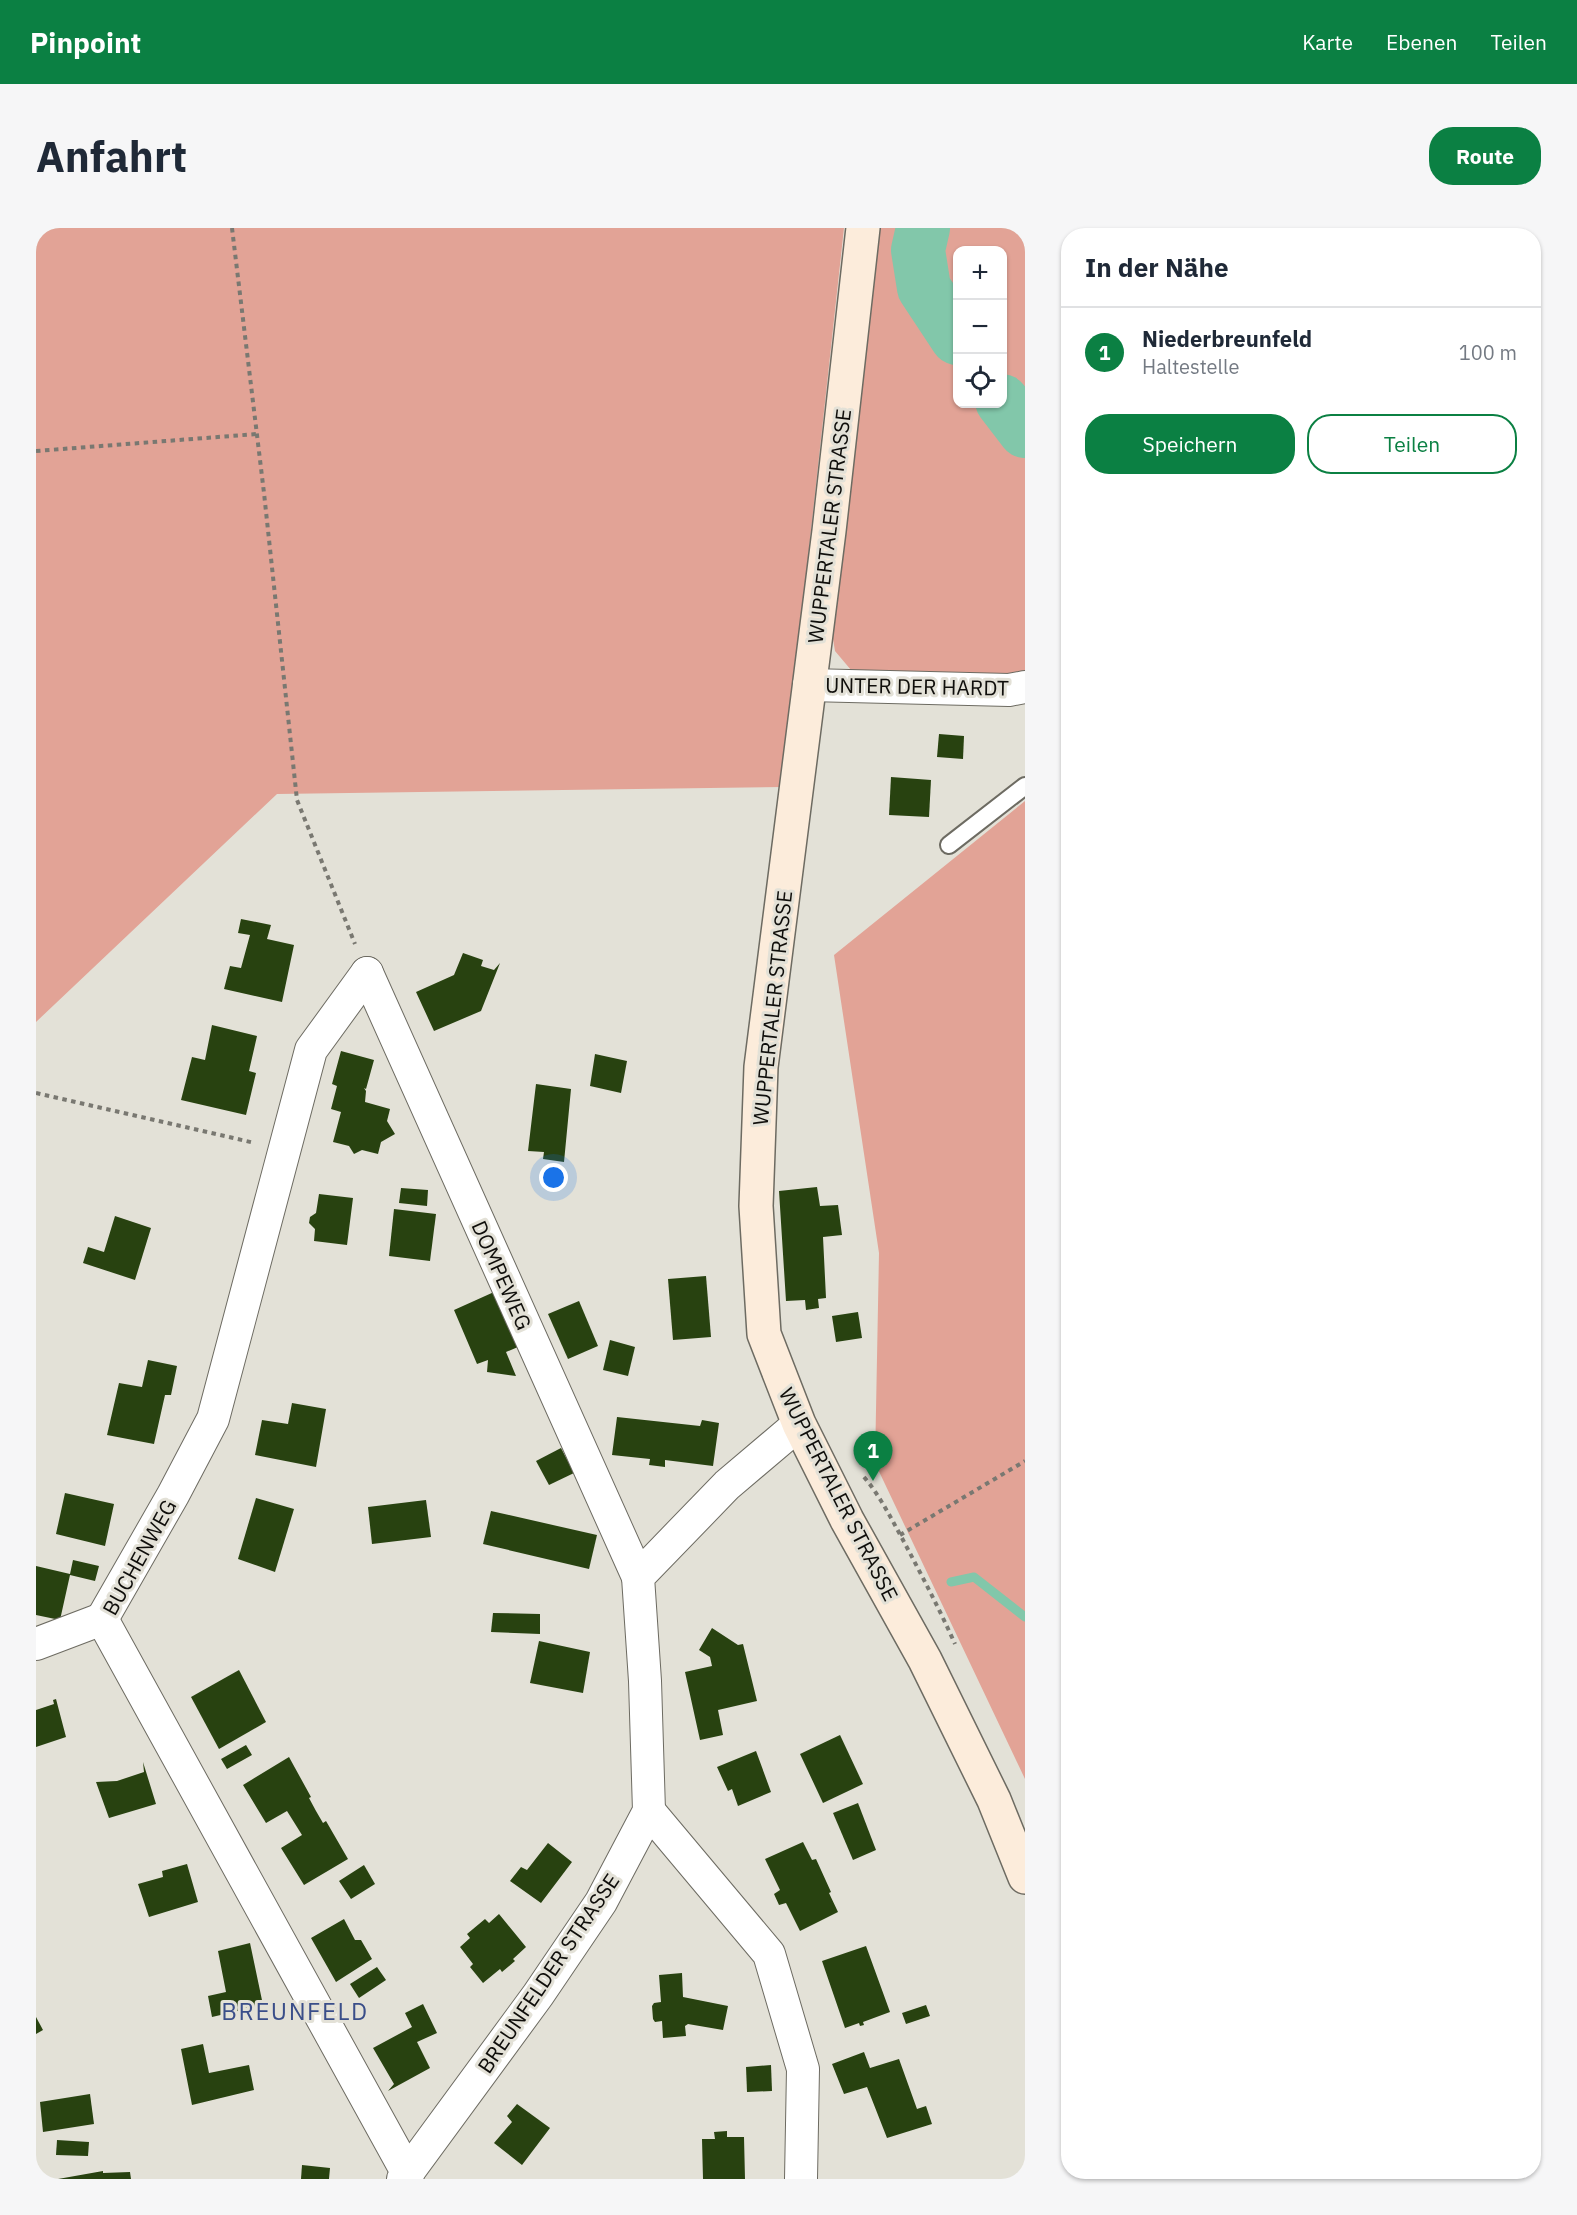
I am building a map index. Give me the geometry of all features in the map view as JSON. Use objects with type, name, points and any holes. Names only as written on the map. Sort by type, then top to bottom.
[{"type":"main road","name":"WUPPERTALER STRASSE","points":[[863,228],[829,531],[762,1068],[756,1206],[764,1334],[799,1424],[847,1520],[925,1660],[994,1800],[1025,1877]]},
{"type":"street","name":"UNTER DER HARDT","points":[[809,685],[1009,690],[1025,687]]},
{"type":"street","name":"BUCHENWEG","points":[[367,973],[311,1050],[213,1419],[173,1495],[102,1619],[406,2176]]},
{"type":"street","name":"DOMPEWEG","points":[[367,973],[638,1577]]},
{"type":"street","points":[[638,1577],[727,1485],[799,1424]]},
{"type":"street","name":"BREUNFELDER STRASSE","points":[[406,2176],[538,1995],[601,1902],[649,1810],[645,1682],[638,1577]]},
{"type":"street","points":[[36,1644],[102,1619]]},
{"type":"street","points":[[649,1810],[769,1954],[803,2069],[801,2179]]},
{"type":"lane","points":[[949,845],[1025,786]]},
{"type":"path","points":[[232,228],[297,800],[367,973]]},
{"type":"path","points":[[36,451],[257,434]]},
{"type":"path","points":[[36,1094],[285,1149]]},
{"type":"path","points":[[900,1535],[1025,1461]]},
{"type":"shaded area","points":[[36,228],[844,228],[783,787],[277,794],[36,1022]]},
{"type":"shaded area","points":[[876,228],[1025,228],[1025,675],[914,677],[851,670],[835,651],[830,621]]},
{"type":"shaded area","points":[[1025,801],[1025,1779],[875,1463],[879,1253],[834,955]]},
{"type":"building","points":[[939,734],[964,736],[963,759],[937,757]]},
{"type":"building","points":[[891,777],[931,780],[929,817],[889,815]]},
{"type":"building","points":[[241,919],[271,925],[267,939],[294,945],[282,1002],[224,989],[230,966],[241,968],[250,935],[238,933]]},
{"type":"building","points":[[463,953],[483,960],[481,966],[494,970],[500,963],[481,1011],[434,1031],[416,992],[454,975]]},
{"type":"building","points":[[212,1025],[257,1036],[249,1071],[256,1073],[246,1115],[181,1100],[192,1057],[205,1060]]},
{"type":"building","points":[[341,1051],[374,1060],[366,1089],[364,1088],[365,1102],[390,1109],[387,1121],[395,1134],[381,1142],[378,1154],[362,1150],[354,1154],[349,1146],[333,1142],[341,1112],[331,1109],[337,1086],[332,1084]]},
{"type":"building","points":[[595,1054],[627,1061],[621,1093],[590,1086]]},
{"type":"building","points":[[536,1084],[571,1089],[564,1162],[543,1159],[544,1152],[528,1151]]},
{"type":"building","points":[[817,1187],[820,1206],[838,1205],[842,1235],[823,1237],[826,1298],[818,1299],[819,1308],[806,1310],[805,1300],[786,1301],[779,1191]]},
{"type":"building","points":[[401,1188],[428,1190],[427,1206],[399,1203]]},
{"type":"building","points":[[319,1194],[353,1198],[347,1245],[314,1241],[315,1229],[309,1223],[310,1217],[316,1213]]},
{"type":"building","points":[[394,1209],[436,1214],[430,1261],[389,1256]]},
{"type":"building","points":[[115,1216],[151,1228],[135,1280],[83,1263],[88,1247],[104,1252]]},
{"type":"building","points":[[706,1276],[711,1337],[673,1340],[668,1279]]},
{"type":"building","points":[[494,1292],[518,1347],[506,1352],[516,1376],[487,1372],[488,1360],[477,1364],[454,1310]]},
{"type":"building","points":[[579,1301],[598,1346],[568,1359],[548,1314]]},
{"type":"building","points":[[858,1312],[862,1338],[836,1342],[832,1316]]},
{"type":"building","points":[[610,1340],[635,1347],[628,1376],[603,1370]]},
{"type":"building","points":[[148,1360],[177,1366],[171,1395],[165,1395],[154,1444],[107,1435],[119,1383],[142,1387]]},
{"type":"building","points":[[292,1403],[326,1409],[316,1467],[255,1455],[262,1420],[288,1424]]},
{"type":"building","points":[[617,1417],[700,1426],[702,1420],[719,1423],[713,1466],[665,1460],[665,1467],[649,1465],[650,1459],[612,1455]]},
{"type":"building","points":[[561,1448],[574,1473],[549,1485],[536,1461]]},
{"type":"building","points":[[65,1493],[114,1504],[105,1546],[56,1534]]},
{"type":"building","points":[[256,1498],[294,1509],[275,1572],[238,1559]]},
{"type":"building","points":[[426,1500],[431,1537],[372,1544],[368,1507]]},
{"type":"building","points":[[491,1511],[597,1535],[589,1569],[483,1544]]},
{"type":"building","points":[[73,1560],[99,1566],[95,1581],[70,1575],[60,1620],[36,1615],[36,1566],[70,1574]]},
{"type":"building","points":[[493,1613],[540,1614],[540,1634],[491,1632]]},
{"type":"building","points":[[712,1628],[738,1645],[743,1644],[757,1701],[718,1710],[723,1735],[700,1740],[685,1672],[712,1666],[710,1657],[699,1650]]},
{"type":"building","points":[[539,1641],[590,1652],[583,1693],[530,1683]]},
{"type":"building","points":[[239,1670],[266,1722],[219,1749],[191,1697]]},
{"type":"building","points":[[56,1699],[66,1737],[36,1747],[36,1710],[54,1704],[53,1700]]},
{"type":"building","points":[[840,1735],[863,1784],[823,1803],[800,1754]]},
{"type":"building","points":[[246,1745],[252,1755],[227,1769],[221,1759]]},
{"type":"building","points":[[756,1751],[771,1792],[738,1806],[732,1789],[728,1791],[717,1767]]},
{"type":"building","points":[[289,1757],[316,1811],[323,1823],[326,1821],[348,1859],[304,1885],[281,1848],[302,1835],[287,1811],[266,1823],[243,1785]]},
{"type":"building","points":[[143,1762],[156,1804],[109,1818],[96,1782],[117,1781],[144,1772]]},
{"type":"building","points":[[858,1803],[876,1850],[853,1860],[833,1813]]},
{"type":"building","points":[[803,1842],[812,1860],[816,1859],[838,1912],[800,1931],[786,1903],[779,1905],[774,1894],[780,1890],[765,1859]]},
{"type":"building","points":[[548,1843],[572,1862],[541,1903],[510,1881],[521,1867],[527,1870]]},
{"type":"building","points":[[187,1864],[198,1902],[149,1917],[138,1884],[163,1877],[162,1871]]},
{"type":"building","points":[[364,1865],[375,1884],[351,1899],[339,1881]]},
{"type":"building","points":[[499,1914],[526,1947],[502,1972],[500,1969],[483,1983],[470,1967],[473,1964],[460,1947],[470,1938],[467,1934],[485,1919],[489,1923]]},
{"type":"building","points":[[344,1919],[355,1940],[361,1940],[372,1959],[336,1982],[311,1938]]},
{"type":"building","points":[[250,1943],[263,2005],[212,2017],[208,1996],[226,1992],[218,1951]]},
{"type":"building","points":[[866,1946],[890,2012],[863,2022],[864,2025],[860,2026],[859,2023],[845,2028],[822,1961]]},
{"type":"building","points":[[377,1967],[386,1980],[359,1998],[350,1984]]},
{"type":"building","points":[[682,1973],[683,1997],[728,2006],[723,2030],[688,2024],[685,2026],[686,2036],[663,2038],[662,2021],[655,2022],[653,2019],[652,2006],[654,2003],[661,2002],[659,1975]]},
{"type":"building","points":[[423,2004],[437,2033],[417,2042],[430,2068],[388,2091],[394,2084],[373,2048],[412,2027],[405,2013]]},
{"type":"building","points":[[926,2005],[930,2016],[906,2024],[902,2013]]},
{"type":"building","points":[[36,2017],[43,2030],[36,2034]]},
{"type":"building","points":[[203,2044],[209,2073],[249,2065],[254,2090],[192,2105],[181,2049]]},
{"type":"building","points":[[864,2052],[870,2068],[899,2059],[917,2109],[926,2106],[932,2124],[887,2138],[867,2087],[844,2094],[832,2064]]},
{"type":"building","points":[[771,2065],[772,2091],[747,2092],[746,2067]]},
{"type":"building","points":[[90,2094],[94,2124],[43,2132],[40,2102]]},
{"type":"building","points":[[517,2104],[550,2128],[522,2165],[494,2143],[512,2122],[507,2116]]},
{"type":"building","points":[[727,2131],[727,2137],[744,2137],[745,2179],[703,2179],[702,2139],[715,2139],[714,2132]]},
{"type":"building","points":[[57,2140],[89,2142],[88,2156],[56,2155]]},
{"type":"building","points":[[302,2165],[330,2168],[329,2179],[301,2179]]},
{"type":"building","points":[[103,2171],[103,2173],[130,2172],[131,2179],[58,2179]]},
{"type":"waterway","points":[[923,228],[918,250],[924,288],[953,332]]},
{"type":"waterway","points":[[1007,408],[1025,431]]},
{"type":"waterway","points":[[951,1582],[974,1577],[1025,1617]]},
{"type":"place","name":"Niederbreunfeld","points":[[873,1481]]},
{"type":"district","name":"BREUNFELD","points":[[295,2011]]}]
